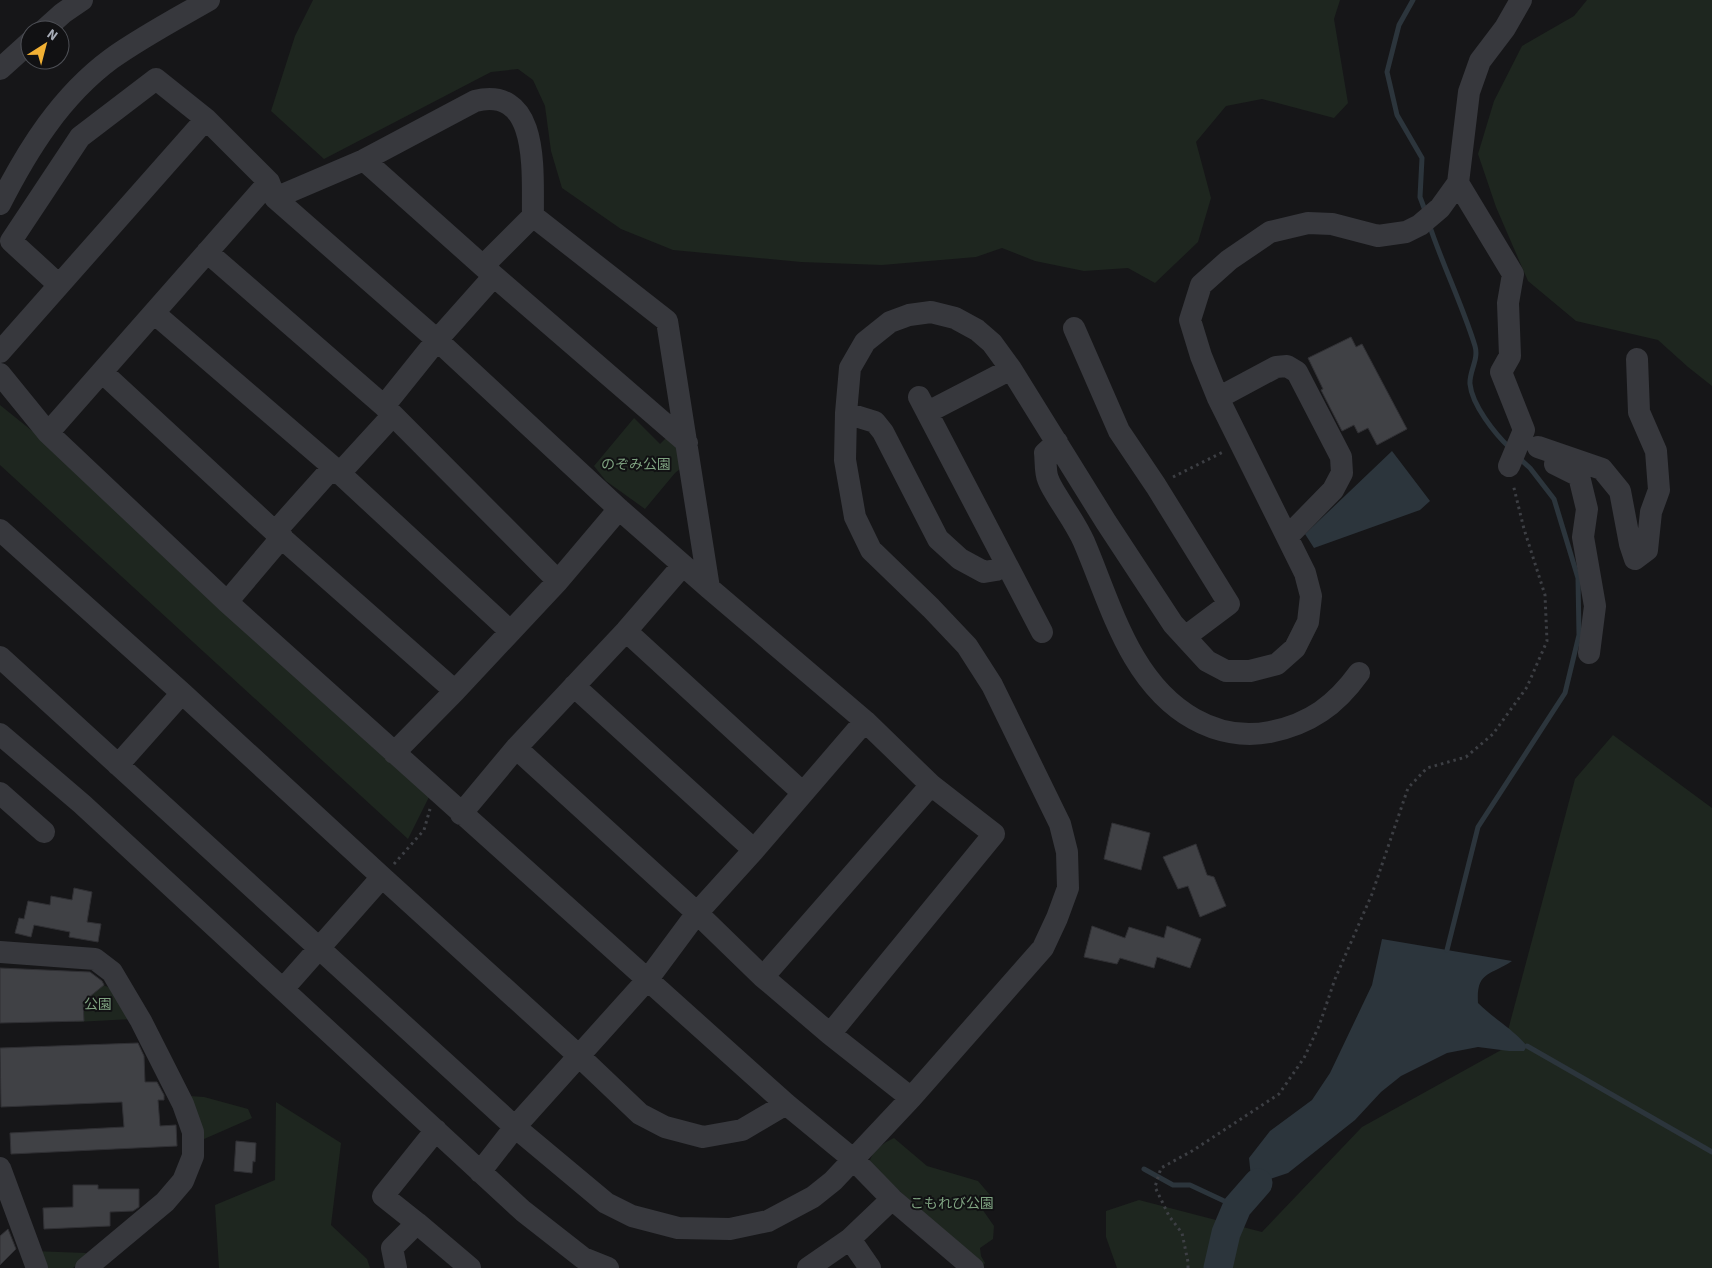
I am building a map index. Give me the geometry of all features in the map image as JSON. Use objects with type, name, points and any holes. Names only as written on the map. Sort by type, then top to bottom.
[{"type":"street","points":[[49,20],[56,6],[82,0]]},
{"type":"street","points":[[0,204],[7,171],[82,84],[110,60],[132,45],[209,0]]},
{"type":"street","points":[[0,657],[515,1127],[606,1203],[632,1216],[678,1228],[730,1229],[768,1221],[813,1197],[834,1181],[911,1098],[1043,948],[1068,888],[1067,852],[1060,824],[992,685],[967,646],[871,550],[855,517],[846,460],[846,413],[850,368],[865,342],[890,322],[909,315],[931,312],[956,318],[977,330],[992,343],[1011,369],[1106,522],[1173,624],[1207,661],[1226,671],[1250,671],[1277,664],[1295,648],[1308,622],[1311,596],[1305,572],[1218,398],[1201,356],[1190,320],[1201,285],[1228,260],[1270,232],[1308,223],[1332,224],[1378,236],[1406,232],[1428,218],[1458,183],[1469,92],[1480,61],[1505,28],[1521,0]]},
{"type":"street","points":[[0,69],[20,51]]},
{"type":"street","points":[[59,285],[11,241],[80,138],[156,79],[206,119],[272,190],[619,509],[708,588],[865,720],[931,785],[994,834],[830,1034]]},
{"type":"street","points":[[48,433],[207,252],[272,190],[364,160],[475,101],[489,98],[502,100],[519,113],[523,119],[531,146],[533,216],[437,340],[389,411],[279,535],[227,602]]},
{"type":"street","points":[[0,352],[206,119]]},
{"type":"street","points":[[364,160],[687,443]]},
{"type":"street","points":[[1458,183],[1513,274],[1508,303],[1510,356],[1501,372],[1527,440],[1549,461],[1580,476],[1587,509],[1583,538],[1595,606],[1589,653]]},
{"type":"street","points":[[533,216],[667,321],[708,588]]},
{"type":"street","points":[[207,252],[389,411],[558,581]]},
{"type":"street","points":[[154,313],[336,470],[510,631]]},
{"type":"street","points":[[1074,328],[1120,432],[1156,486],[1229,604],[1186,637]]},
{"type":"street","points":[[1527,440],[1602,469],[1620,492],[1630,544],[1635,559],[1647,550],[1651,512],[1659,490],[1656,451],[1639,412],[1637,359]]},
{"type":"street","points":[[1218,398],[1276,367],[1287,366],[1297,372],[1341,457],[1342,473],[1333,490],[1287,537]]},
{"type":"street","points":[[1011,369],[923,405],[1042,632]]},
{"type":"street","points":[[103,372],[279,535],[455,691]]},
{"type":"street","points":[[0,374],[48,433],[227,602],[786,1104],[854,1160],[892,1199],[973,1268]]},
{"type":"street","points":[[846,413],[876,422],[938,538],[960,559],[984,572],[996,570],[1006,564]]},
{"type":"street","points":[[1510,465],[1527,440]]},
{"type":"street","points":[[1057,442],[1045,453],[1047,479],[1083,539],[1115,617],[1136,660],[1154,687],[1179,710],[1204,724],[1225,732],[1262,734],[1291,728],[1332,704],[1348,689],[1360,673]]},
{"type":"street","points":[[394,753],[558,581],[619,509]]},
{"type":"street","points":[[0,530],[182,693],[640,1114],[665,1127],[703,1137],[742,1130],[786,1104]]},
{"type":"street","points":[[461,814],[516,748],[626,631],[683,565]]},
{"type":"street","points":[[626,631],[803,793]]},
{"type":"street","points":[[574,686],[754,850]]},
{"type":"street","points":[[118,765],[182,693]]},
{"type":"street","points":[[480,1172],[515,1127],[648,979],[697,913],[754,850],[865,720]]},
{"type":"street","points":[[0,734],[82,804],[580,1263],[608,1268]]},
{"type":"street","points":[[516,748],[697,913],[763,977],[830,1034],[911,1098]]},
{"type":"street","points":[[763,977],[931,785]]},
{"type":"street","points":[[0,793],[44,832]]},
{"type":"street","points":[[283,989],[382,878]]},
{"type":"street","points":[[0,952],[95,959],[112,972],[141,1021],[179,1096],[193,1132],[193,1156],[183,1181],[165,1202],[86,1268]]},
{"type":"street","points":[[436,1130],[383,1196],[470,1268]]},
{"type":"street","points":[[0,1168],[8,1215],[37,1268]]},
{"type":"street","points":[[808,1268],[850,1238],[892,1199]]},
{"type":"street","points":[[396,1268],[392,1248],[416,1223]]},
{"type":"street","points":[[850,1238],[870,1268]]},
{"type":"path","points":[[1156,486],[1240,443]]},
{"type":"path","points":[[1188,1268],[1182,1233],[1169,1216],[1155,1187],[1161,1168],[1192,1152],[1279,1094],[1304,1058],[1318,1026],[1372,894],[1408,788],[1427,768],[1466,757],[1493,734],[1527,687],[1547,641],[1545,595],[1524,529],[1510,465]]},
{"type":"path","points":[[382,878],[424,830],[431,806],[439,794]]},
{"type":"green space","points":[[313,0],[1340,0],[1334,19],[1348,103],[1334,118],[1262,99],[1226,106],[1196,142],[1211,198],[1198,242],[1155,283],[1128,268],[1084,271],[1035,261],[1002,248],[976,257],[882,265],[801,262],[673,250],[621,229],[562,188],[551,151],[545,106],[533,80],[518,69],[491,72],[324,159],[271,111],[295,36]]},
{"type":"green space","points":[[1587,0],[1712,0],[1712,386],[1658,340],[1576,321],[1528,281],[1496,207],[1478,154],[1494,101],[1522,46],[1574,16]]},
{"type":"green space","points":[[0,405],[36,434],[430,795],[408,839],[0,465]]},
{"type":"green space","name":"のぞみ公園","points":[[634,418],[660,444],[666,438],[678,446],[685,465],[675,473],[645,509],[606,481],[594,466]]},
{"type":"green space","points":[[1613,735],[1712,808],[1712,1268],[1117,1268],[1106,1237],[1106,1211],[1139,1200],[1262,1232],[1362,1127],[1503,1049],[1575,779]]},
{"type":"green space","name":"公園","points":[[99,983],[110,988],[132,1019],[76,1022],[74,998]]},
{"type":"green space","points":[[189,1096],[204,1097],[248,1109],[252,1118],[195,1143]]},
{"type":"green space","points":[[276,1102],[341,1143],[331,1225],[367,1259],[370,1268],[219,1268],[215,1205],[275,1180]]},
{"type":"green space","name":"こもれび公園","points":[[894,1138],[927,1166],[978,1181],[990,1195],[980,1206],[994,1226],[993,1239],[980,1248],[981,1256],[985,1263],[983,1265],[965,1251],[869,1163],[878,1148]]},
{"type":"green space","points":[[32,1251],[86,1253],[85,1258],[73,1268],[39,1268]]},
{"type":"shaded area","points":[[1392,451],[1430,501],[1420,510],[1314,548],[1305,534]]},
{"type":"shaded area","points":[[1382,939],[1512,961],[1491,972],[1482,980],[1479,985],[1478,1003],[1516,1034],[1527,1046],[1524,1051],[1478,1047],[1447,1053],[1401,1076],[1381,1092],[1355,1120],[1288,1173],[1258,1183],[1251,1177],[1249,1158],[1270,1131],[1312,1100],[1330,1073],[1372,985]]},
{"type":"building","points":[[1351,337],[1356,347],[1362,344],[1407,429],[1377,445],[1368,428],[1358,433],[1354,425],[1342,431],[1321,390],[1323,389],[1308,358]]},
{"type":"building","points":[[1112,823],[1150,833],[1141,870],[1104,859]]},
{"type":"building","points":[[1196,844],[1207,875],[1214,877],[1226,906],[1200,917],[1188,886],[1178,889],[1163,857]]},
{"type":"building","points":[[74,888],[92,892],[87,922],[101,924],[98,942],[69,937],[70,932],[34,925],[31,937],[15,933],[19,918],[24,919],[28,901],[50,905],[51,896],[72,900]]},
{"type":"building","points":[[1092,926],[1125,938],[1129,927],[1164,938],[1167,926],[1201,939],[1190,968],[1157,957],[1154,968],[1120,958],[1117,964],[1084,957]]},
{"type":"building","points":[[0,968],[90,972],[102,981],[104,985],[83,1002],[84,1021],[0,1023]]},
{"type":"building","points":[[138,1043],[144,1056],[145,1082],[157,1082],[164,1095],[164,1100],[158,1100],[160,1126],[176,1125],[177,1146],[11,1154],[10,1133],[124,1127],[122,1102],[1,1107],[0,1048]]},
{"type":"building","points":[[236,1141],[256,1143],[255,1162],[253,1161],[252,1173],[234,1171]]},
{"type":"building","points":[[73,1185],[98,1185],[98,1189],[139,1189],[139,1207],[133,1211],[110,1212],[110,1226],[44,1229],[43,1208],[73,1207]]},
{"type":"building","points":[[8,1229],[16,1249],[0,1265],[0,1236]]},
{"type":"waterway","points":[[1413,0],[1399,25],[1387,72],[1397,115],[1422,158],[1420,197],[1426,213]]},
{"type":"waterway","points":[[1429,224],[1475,346],[1476,356],[1470,379],[1475,401],[1485,419],[1510,448]]},
{"type":"waterway","points":[[1447,950],[1478,827],[1565,693],[1579,635],[1578,578],[1554,499],[1530,468],[1519,458]]},
{"type":"waterway","points":[[1527,1046],[1712,1152]]},
{"type":"waterway","points":[[1144,1169],[1173,1185],[1190,1185],[1237,1207]]},
{"type":"waterway","points":[[1218,1268],[1226,1233],[1237,1207],[1258,1183]]}]
